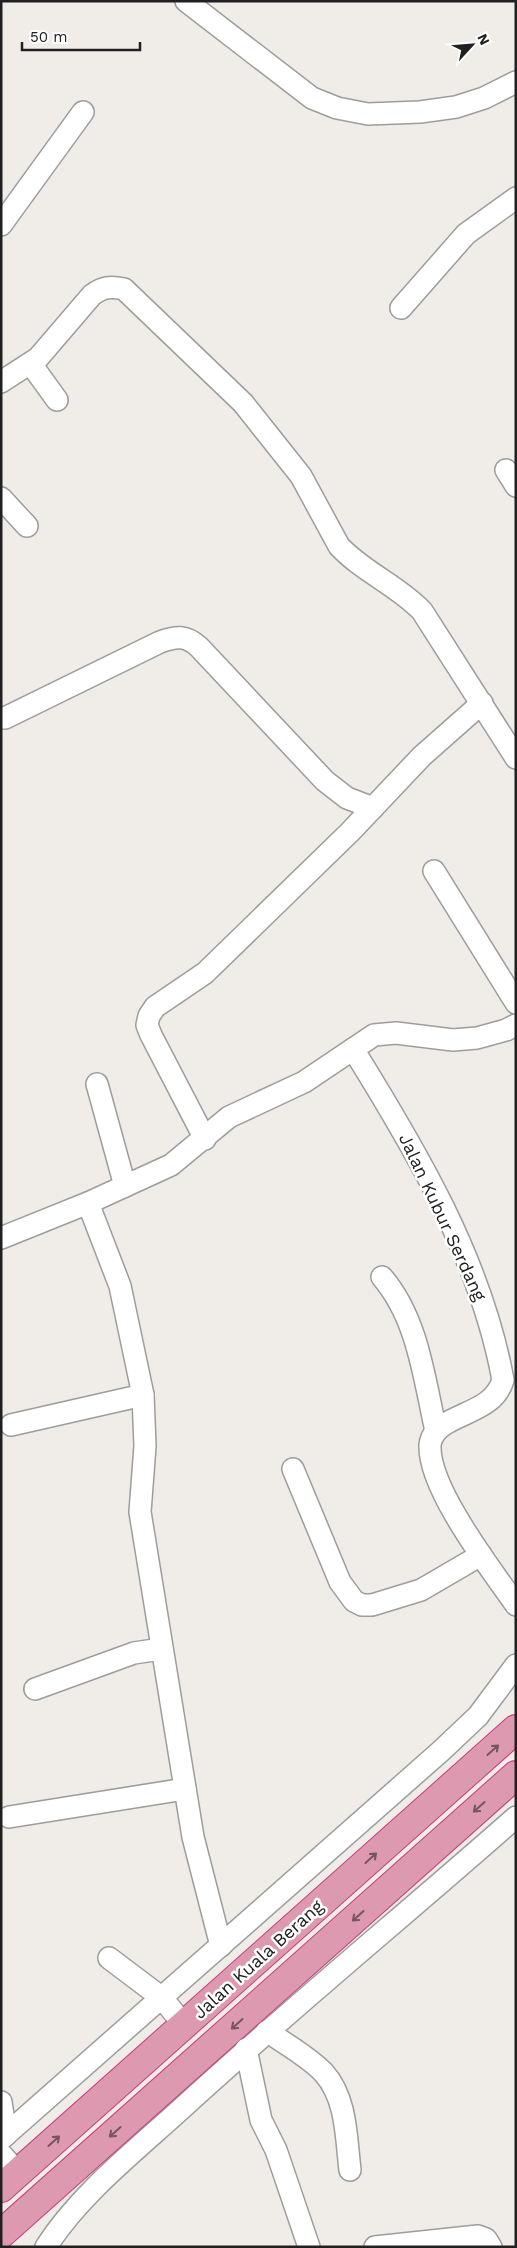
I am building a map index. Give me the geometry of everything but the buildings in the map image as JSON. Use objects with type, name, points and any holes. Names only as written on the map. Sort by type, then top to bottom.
[{"type":"highway","name":"Jalan Kuala Berang","points":[[6,2158],[184,2025],[516,1729]]},
{"type":"highway","name":"Jalan Kuala Berang","points":[[1,2234],[516,1775]]},
{"type":"highway","points":[[1,2241],[5,2247]]},
{"type":"street","points":[[186,1],[312,98],[337,108],[368,114],[420,112],[447,108],[484,98],[516,82]]},
{"type":"street","points":[[1,225],[83,112]]},
{"type":"street","points":[[401,308],[466,234],[516,198]]},
{"type":"street","points":[[57,400],[12,370],[92,295],[102,288],[112,286],[124,289],[243,403],[301,476],[339,546],[348,556],[407,595],[422,611],[516,758]]},
{"type":"street","points":[[1,498],[27,526]]},
{"type":"street","points":[[5,718],[160,642],[174,637],[183,637],[191,640],[199,647],[325,781],[347,798],[372,808]]},
{"type":"street","points":[[205,1139],[151,1035],[148,1024],[149,1016],[164,999],[205,973],[422,756],[482,703]]},
{"type":"street","points":[[434,871],[516,1003]]},
{"type":"street","points":[[1,1238],[88,1203],[171,1165],[205,1139],[229,1117],[298,1085],[374,1035],[385,1032],[453,1040],[477,1038],[506,1030],[516,1025]]},
{"type":"street","name":"Jalan Kubur Serdang","points":[[353,1049],[401,1126],[463,1250],[485,1305],[499,1361],[503,1380],[500,1390],[491,1401],[436,1431]]},
{"type":"street","points":[[97,1084],[125,1186]]},
{"type":"street","points":[[88,1203],[120,1286],[143,1395],[146,1438],[140,1512],[193,1837],[221,1946]]},
{"type":"street","points":[[382,1277],[396,1293],[409,1322],[420,1359],[436,1431],[430,1443],[431,1460],[438,1479],[481,1555],[516,1605]]},
{"type":"street","points":[[11,1425],[143,1395]]},
{"type":"street","points":[[293,1468],[340,1582],[354,1601],[362,1605],[372,1605],[421,1590],[481,1555]]},
{"type":"street","points":[[35,1689],[134,1653],[161,1649]]},
{"type":"street","points":[[6,2158],[162,1998],[478,1716],[516,1665]]},
{"type":"street","points":[[9,1818],[185,1789]]},
{"type":"street","points":[[46,2247],[56,2231],[106,2178],[246,2049],[516,1817]]},
{"type":"street","points":[[460,1825],[480,1849]]},
{"type":"street","points":[[109,1958],[162,1998],[184,2025]]},
{"type":"street","points":[[267,2031],[322,2071],[332,2084],[344,2119],[350,2170]]},
{"type":"street","points":[[246,2049],[261,2120],[279,2158],[309,2247]]},
{"type":"street","points":[[1,2102],[6,2158]]},
{"type":"street","points":[[375,2247],[478,2236],[486,2239],[491,2247]]}]
